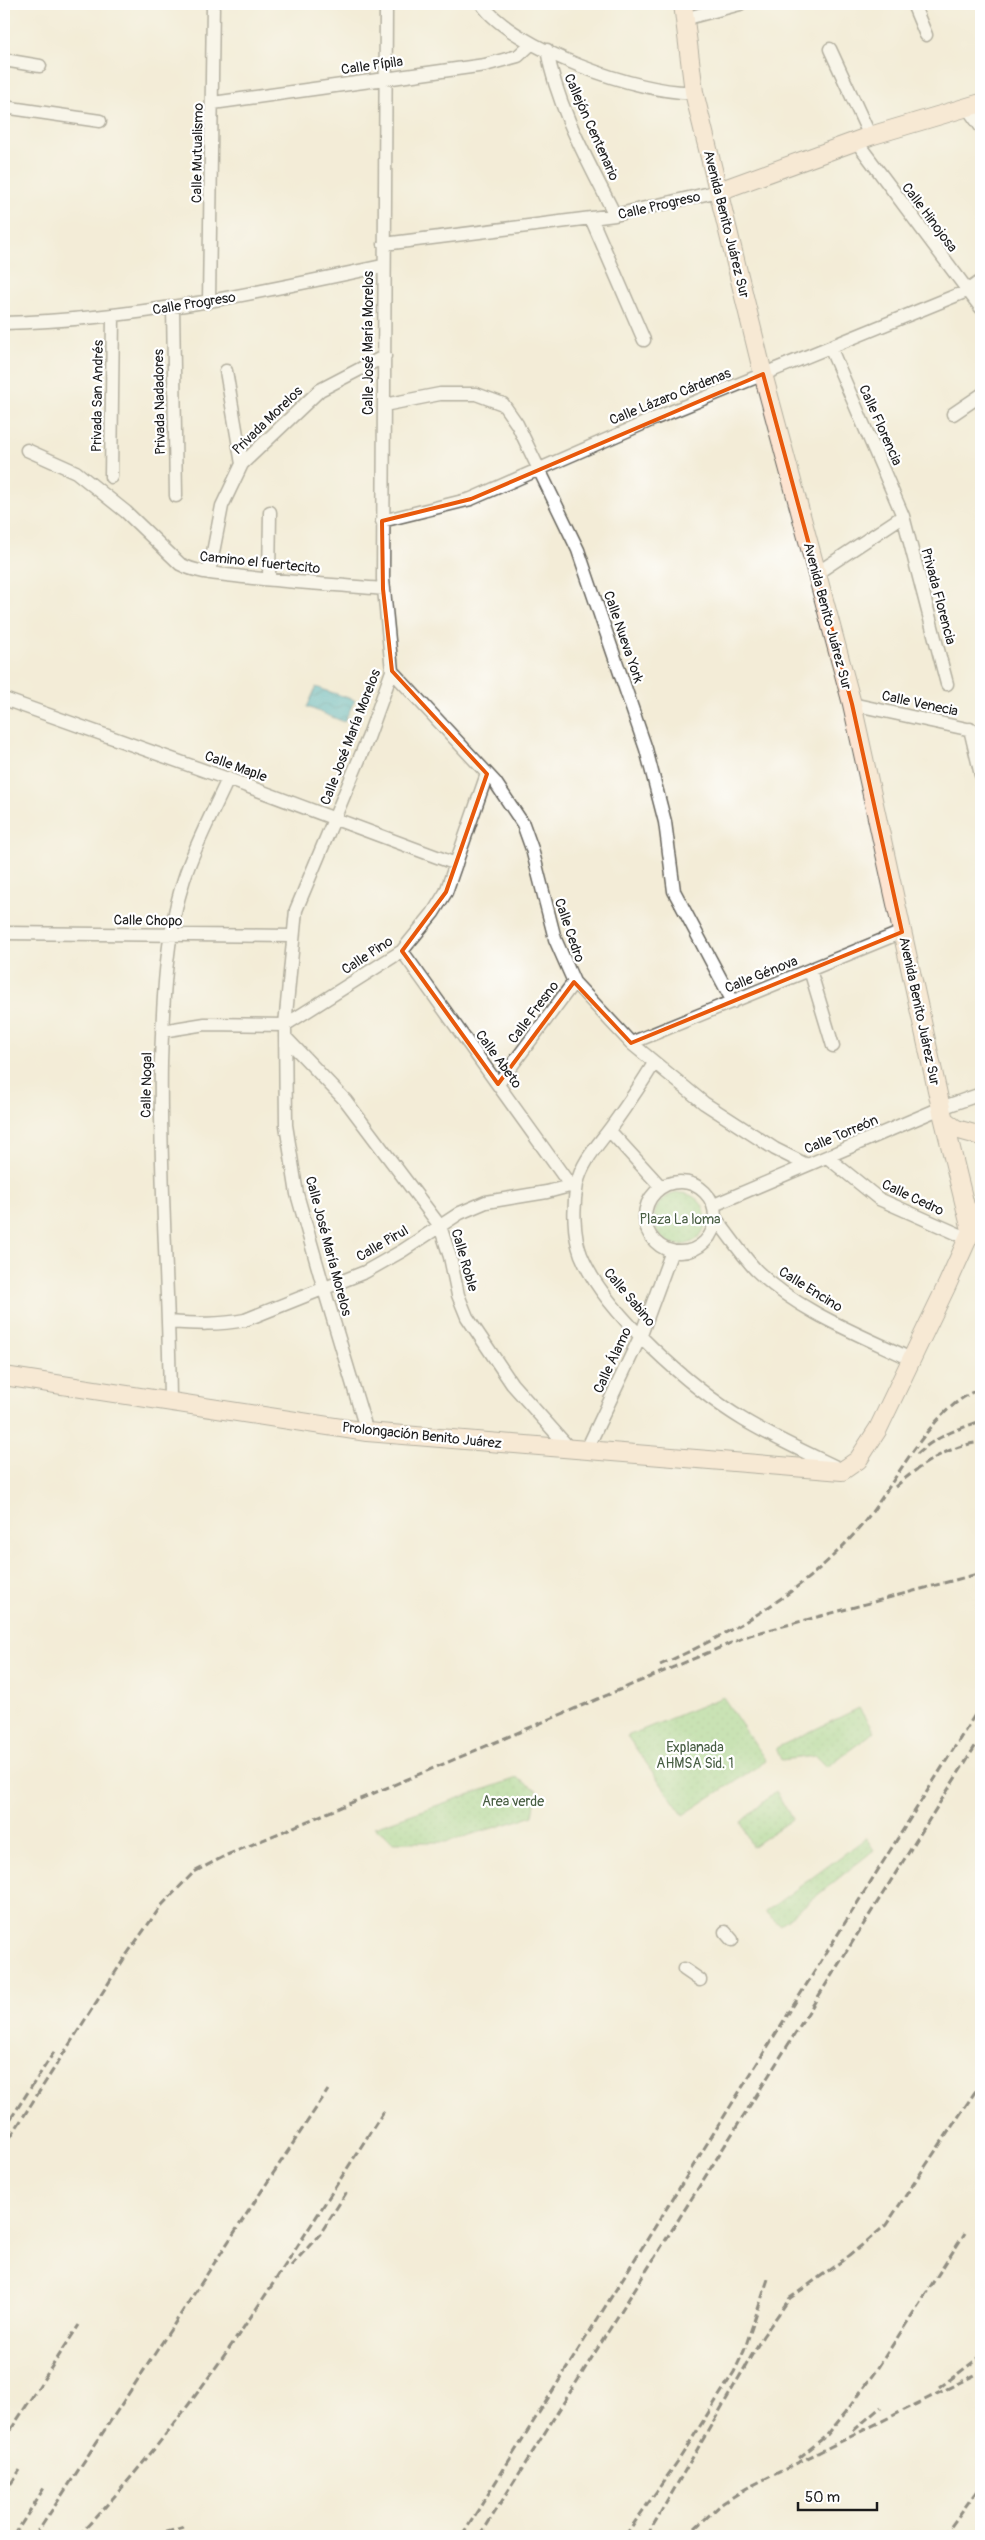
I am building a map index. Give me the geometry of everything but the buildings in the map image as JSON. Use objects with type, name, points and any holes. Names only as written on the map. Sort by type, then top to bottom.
[{"type":"street","name":"Calle José María Morelos","points":[[368,1432],[324,1290],[298,1194],[286,1125],[285,1031],[292,936],[298,902],[368,738],[392,671],[383,589],[382,521],[385,356],[383,266],[386,4]]},
{"type":"street","points":[[482,4],[502,26],[531,44],[618,78],[656,89],[694,92]]},
{"type":"street","points":[[683,12],[740,4]]},
{"type":"street","points":[[913,4],[926,35]]},
{"type":"street","name":"Calle Mutualismo","points":[[209,302],[212,103],[210,5]]},
{"type":"street","name":"Avenida Benito Juárez Sur","points":[[683,12],[694,92],[763,374],[852,704],[969,1234]]},
{"type":"street","name":"Calle Pípila","points":[[212,103],[504,61],[518,56],[531,44]]},
{"type":"street","name":"Calle Hinojosa","points":[[830,49],[863,139],[967,291],[981,308]]},
{"type":"street","name":"Callejón Centenario","points":[[547,50],[553,77],[576,133],[615,215]]},
{"type":"street","points":[[4,60],[40,66]]},
{"type":"street","points":[[973,104],[981,127]]},
{"type":"street","name":"Calle Progreso","points":[[384,244],[615,215],[719,190],[863,139],[973,104]]},
{"type":"street","points":[[4,107],[100,121]]},
{"type":"street","points":[[592,218],[644,340]]},
{"type":"street","name":"Calle Progreso","points":[[4,323],[113,316],[173,308],[383,266]]},
{"type":"street","name":"Calle Lázaro Cárdenas","points":[[382,521],[471,499],[604,440],[967,291],[981,281]]},
{"type":"street","name":"Privada Nadadores","points":[[173,308],[176,496]]},
{"type":"street","name":"Privada San Andrés","points":[[111,478],[113,316]]},
{"type":"street","name":"Calle Florencia","points":[[830,347],[903,516]]},
{"type":"street","name":"Privada Morelos","points":[[209,573],[222,506],[242,464],[320,390],[385,356]]},
{"type":"street","points":[[226,370],[242,464]]},
{"type":"street","name":"Calle Nueva York","points":[[384,405],[459,392],[476,394],[494,400],[509,411],[539,469],[589,578],[646,749],[665,822],[674,890],[732,1002]]},
{"type":"street","points":[[953,414],[981,395]]},
{"type":"street","name":"Camino el fuertecito","points":[[27,450],[67,466],[126,512],[180,564],[195,570],[209,573],[383,589]]},
{"type":"street","points":[[269,579],[270,512]]},
{"type":"street","points":[[817,572],[903,516]]},
{"type":"street","name":"Privada Florencia","points":[[903,516],[947,684]]},
{"type":"street","name":"Calle Cedro","points":[[392,671],[501,790],[527,834],[555,939],[574,982],[631,1042],[704,1103],[746,1132],[806,1165]]},
{"type":"street","name":"Calle Maple","points":[[4,699],[335,818],[456,864]]},
{"type":"street","name":"Calle Venecia","points":[[852,704],[975,730]]},
{"type":"street","points":[[975,730],[981,775]]},
{"type":"street","name":"Calle Pino","points":[[285,1031],[402,951],[433,912],[446,892],[487,774]]},
{"type":"street","name":"Calle Nogal","points":[[170,1402],[169,1322],[161,1120],[162,1031],[170,935],[184,879],[195,850],[228,779]]},
{"type":"street","name":"Calle Génova","points":[[631,1042],[902,932]]},
{"type":"street","name":"Calle Chopo","points":[[4,933],[292,936]]},
{"type":"street","name":"Calle Abeto","points":[[402,951],[573,1184]]},
{"type":"street","points":[[810,970],[833,1046]]},
{"type":"street","name":"Calle Fresno","points":[[498,1084],[574,982]]},
{"type":"street","points":[[162,1031],[205,1024],[285,1031]]},
{"type":"street","name":"Calle Roble","points":[[285,1031],[351,1107],[440,1226],[450,1257],[458,1295],[467,1317],[512,1384],[578,1450]]},
{"type":"street","name":"Calle Sabino","points":[[654,1063],[609,1130],[590,1154],[573,1184],[576,1227],[581,1254],[604,1293],[641,1335],[690,1380],[743,1420],[842,1471]]},
{"type":"street","name":"Calle Torreón","points":[[714,1205],[806,1165],[942,1114],[981,1094]]},
{"type":"street","points":[[942,1114],[956,1129],[981,1136]]},
{"type":"street","points":[[609,1130],[661,1187]]},
{"type":"street","name":"Calle Cedro","points":[[827,1157],[879,1199],[969,1234]]},
{"type":"street","points":[[673,1182],[686,1182],[698,1186],[708,1194],[714,1205],[716,1219],[712,1232],[704,1243],[685,1252],[672,1251],[653,1240],[646,1228],[645,1214],[649,1201],[661,1187],[673,1182]]},
{"type":"street","name":"Calle Pirul","points":[[169,1322],[217,1324],[245,1320],[365,1272],[402,1251],[460,1213],[486,1202],[547,1192],[573,1184]]},
{"type":"street","points":[[842,1471],[858,1460],[870,1445],[948,1285],[981,1209]]},
{"type":"street","name":"Calle Encino","points":[[716,1219],[757,1270],[790,1296],[818,1313],[911,1359]]},
{"type":"street","name":"Calle Álamo","points":[[578,1450],[641,1335],[672,1251]]},
{"type":"street","name":"Prolongación Benito Juárez","points":[[4,1376],[368,1432],[842,1471]]},
{"type":"street","points":[[684,1969],[700,1980]]},
{"type":"highlighted area","points":[[763,374],[852,704],[902,932],[631,1043],[574,982],[498,1084],[402,951],[446,892],[487,774],[392,671],[383,589],[382,521],[471,499]]},
{"type":"green space","name":"Plaza La loma","points":[[680,1193],[690,1195],[698,1201],[704,1209],[706,1219],[704,1229],[698,1237],[690,1243],[680,1245],[670,1243],[662,1237],[656,1229],[654,1219],[656,1209],[662,1201],[670,1195]]},
{"type":"green space","name":"Explanada AHMSA Sid. 1","points":[[723,1697],[766,1761],[683,1815],[627,1736]]},
{"type":"green space","points":[[859,1708],[874,1732],[827,1767],[816,1756],[781,1760],[776,1748]]},
{"type":"green space","name":"Area verde","points":[[517,1778],[537,1790],[533,1816],[446,1842],[394,1842],[374,1827]]},
{"type":"green space","points":[[776,1791],[792,1819],[752,1847],[741,1822]]},
{"type":"green space","points":[[866,1838],[874,1850],[780,1925],[765,1912]]},
{"type":"water","points":[[316,687],[355,700],[344,722],[307,707]]},
{"type":"railway","points":[[660,1665],[714,1639],[766,1609],[813,1574],[835,1554],[871,1514],[912,1452],[943,1414],[961,1399],[981,1388]]},
{"type":"railway","points":[[917,1454],[939,1438],[981,1421]]},
{"type":"railway","points":[[895,1487],[924,1464],[946,1452],[981,1442]]},
{"type":"railway","points":[[4,2147],[127,1954],[161,1906],[194,1872],[227,1855],[750,1635],[981,1573]]},
{"type":"railway","points":[[462,2536],[981,1705]]},
{"type":"railway","points":[[480,2536],[981,1737]]},
{"type":"railway","points":[[4,2129],[56,2049]]},
{"type":"railway","points":[[647,2536],[763,2336],[790,2298],[849,2256],[886,2225],[981,2083]]},
{"type":"railway","points":[[35,2536],[328,2090]]},
{"type":"railway","points":[[78,2536],[164,2437],[203,2384],[278,2277],[384,2111]]},
{"type":"railway","points":[[291,2266],[320,2234],[348,2190]]},
{"type":"railway","points":[[799,2458],[827,2435],[846,2412],[877,2369],[965,2233]]},
{"type":"railway","points":[[625,2536],[678,2461],[734,2372],[744,2351],[768,2279]]},
{"type":"railway","points":[[4,2440],[79,2325]]},
{"type":"railway","points":[[939,2388],[981,2356]]},
{"type":"railway","points":[[686,2536],[723,2503],[747,2488],[981,2372]]},
{"type":"railway","points":[[853,2431],[881,2407]]},
{"type":"railway","points":[[4,2494],[20,2470]]},
{"type":"railway","points":[[944,2536],[981,2485]]},
{"type":"railway","points":[[14,2536],[44,2488]]},
{"type":"railway","points":[[154,2536],[184,2527]]}]
